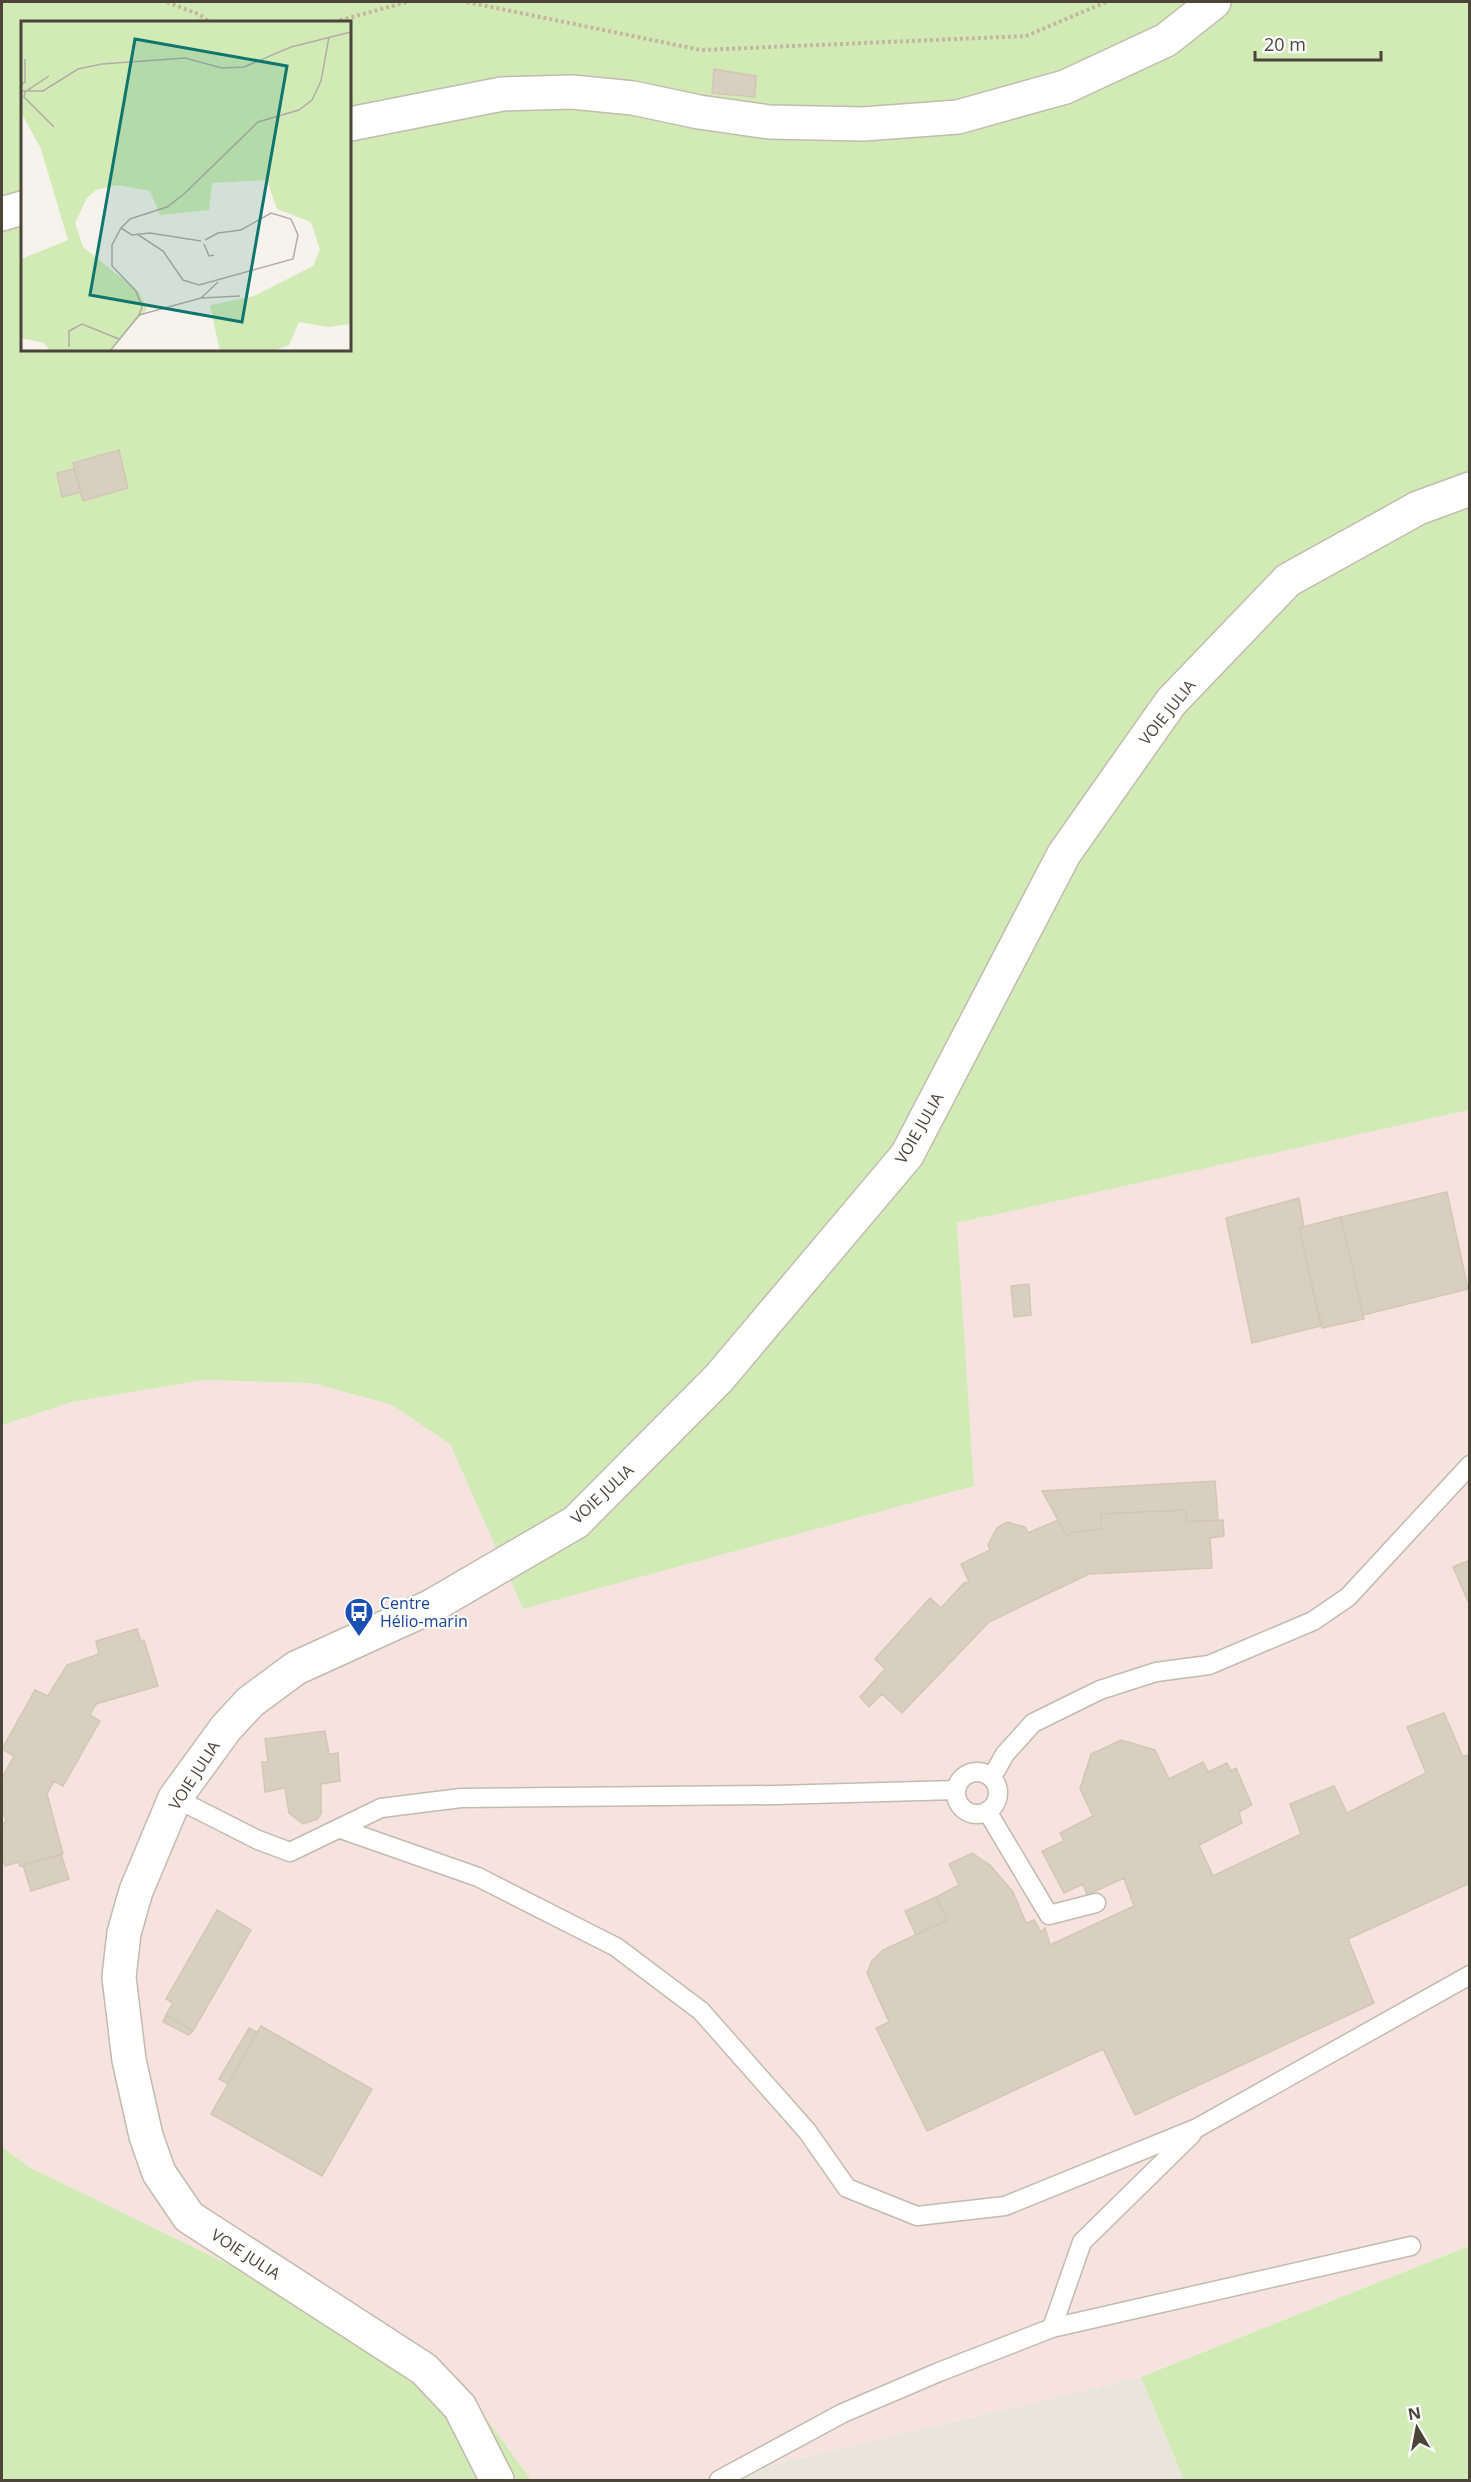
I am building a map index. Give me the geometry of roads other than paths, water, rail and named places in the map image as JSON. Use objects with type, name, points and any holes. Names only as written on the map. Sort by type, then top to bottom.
[{"type":"street","points":[[351,124],[502,94],[572,92],[633,98],[699,112],[769,122],[863,124],[958,117],[1065,87],[1166,40],[1214,2]]},
{"type":"street","points":[[2,214],[21,208]]},
{"type":"street","name":"VOIE JULIA","points":[[497,2481],[460,2407],[424,2368],[189,2217],[159,2173],[146,2136],[129,2060],[119,1977],[124,1933],[136,1891],[175,1798],[226,1728],[250,1702],[296,1668],[430,1607],[576,1522],[719,1378],[907,1155],[1064,854],[1171,702],[1288,580],[1418,508],[1470,489]]},
{"type":"lane","points":[[992,1777],[1005,1754],[1033,1723],[1100,1690],[1156,1672],[1209,1665],[1313,1621],[1348,1597],[1470,1465]]},
{"type":"lane","points":[[978,1772],[992,1777],[998,1790],[998,1796],[987,1811],[978,1814],[966,1811],[957,1801],[956,1790],[960,1780],[971,1773],[978,1772]]},
{"type":"lane","points":[[175,1798],[258,1840],[290,1852],[381,1808],[461,1798],[776,1796],[956,1790]]},
{"type":"lane","points":[[987,1811],[1049,1915],[1096,1903]]},
{"type":"lane","points":[[341,1829],[478,1877],[616,1947],[701,2011],[807,2130],[847,2188],[917,2216],[1005,2206],[1197,2128],[1470,1975]]},
{"type":"lane","points":[[1052,2328],[1082,2242],[1197,2128]]},
{"type":"lane","points":[[719,2481],[843,2414],[939,2372],[1052,2328],[1411,2247]]},
{"type":"place","name":"Centre Hélio-marin","points":[[359,1638]]}]
